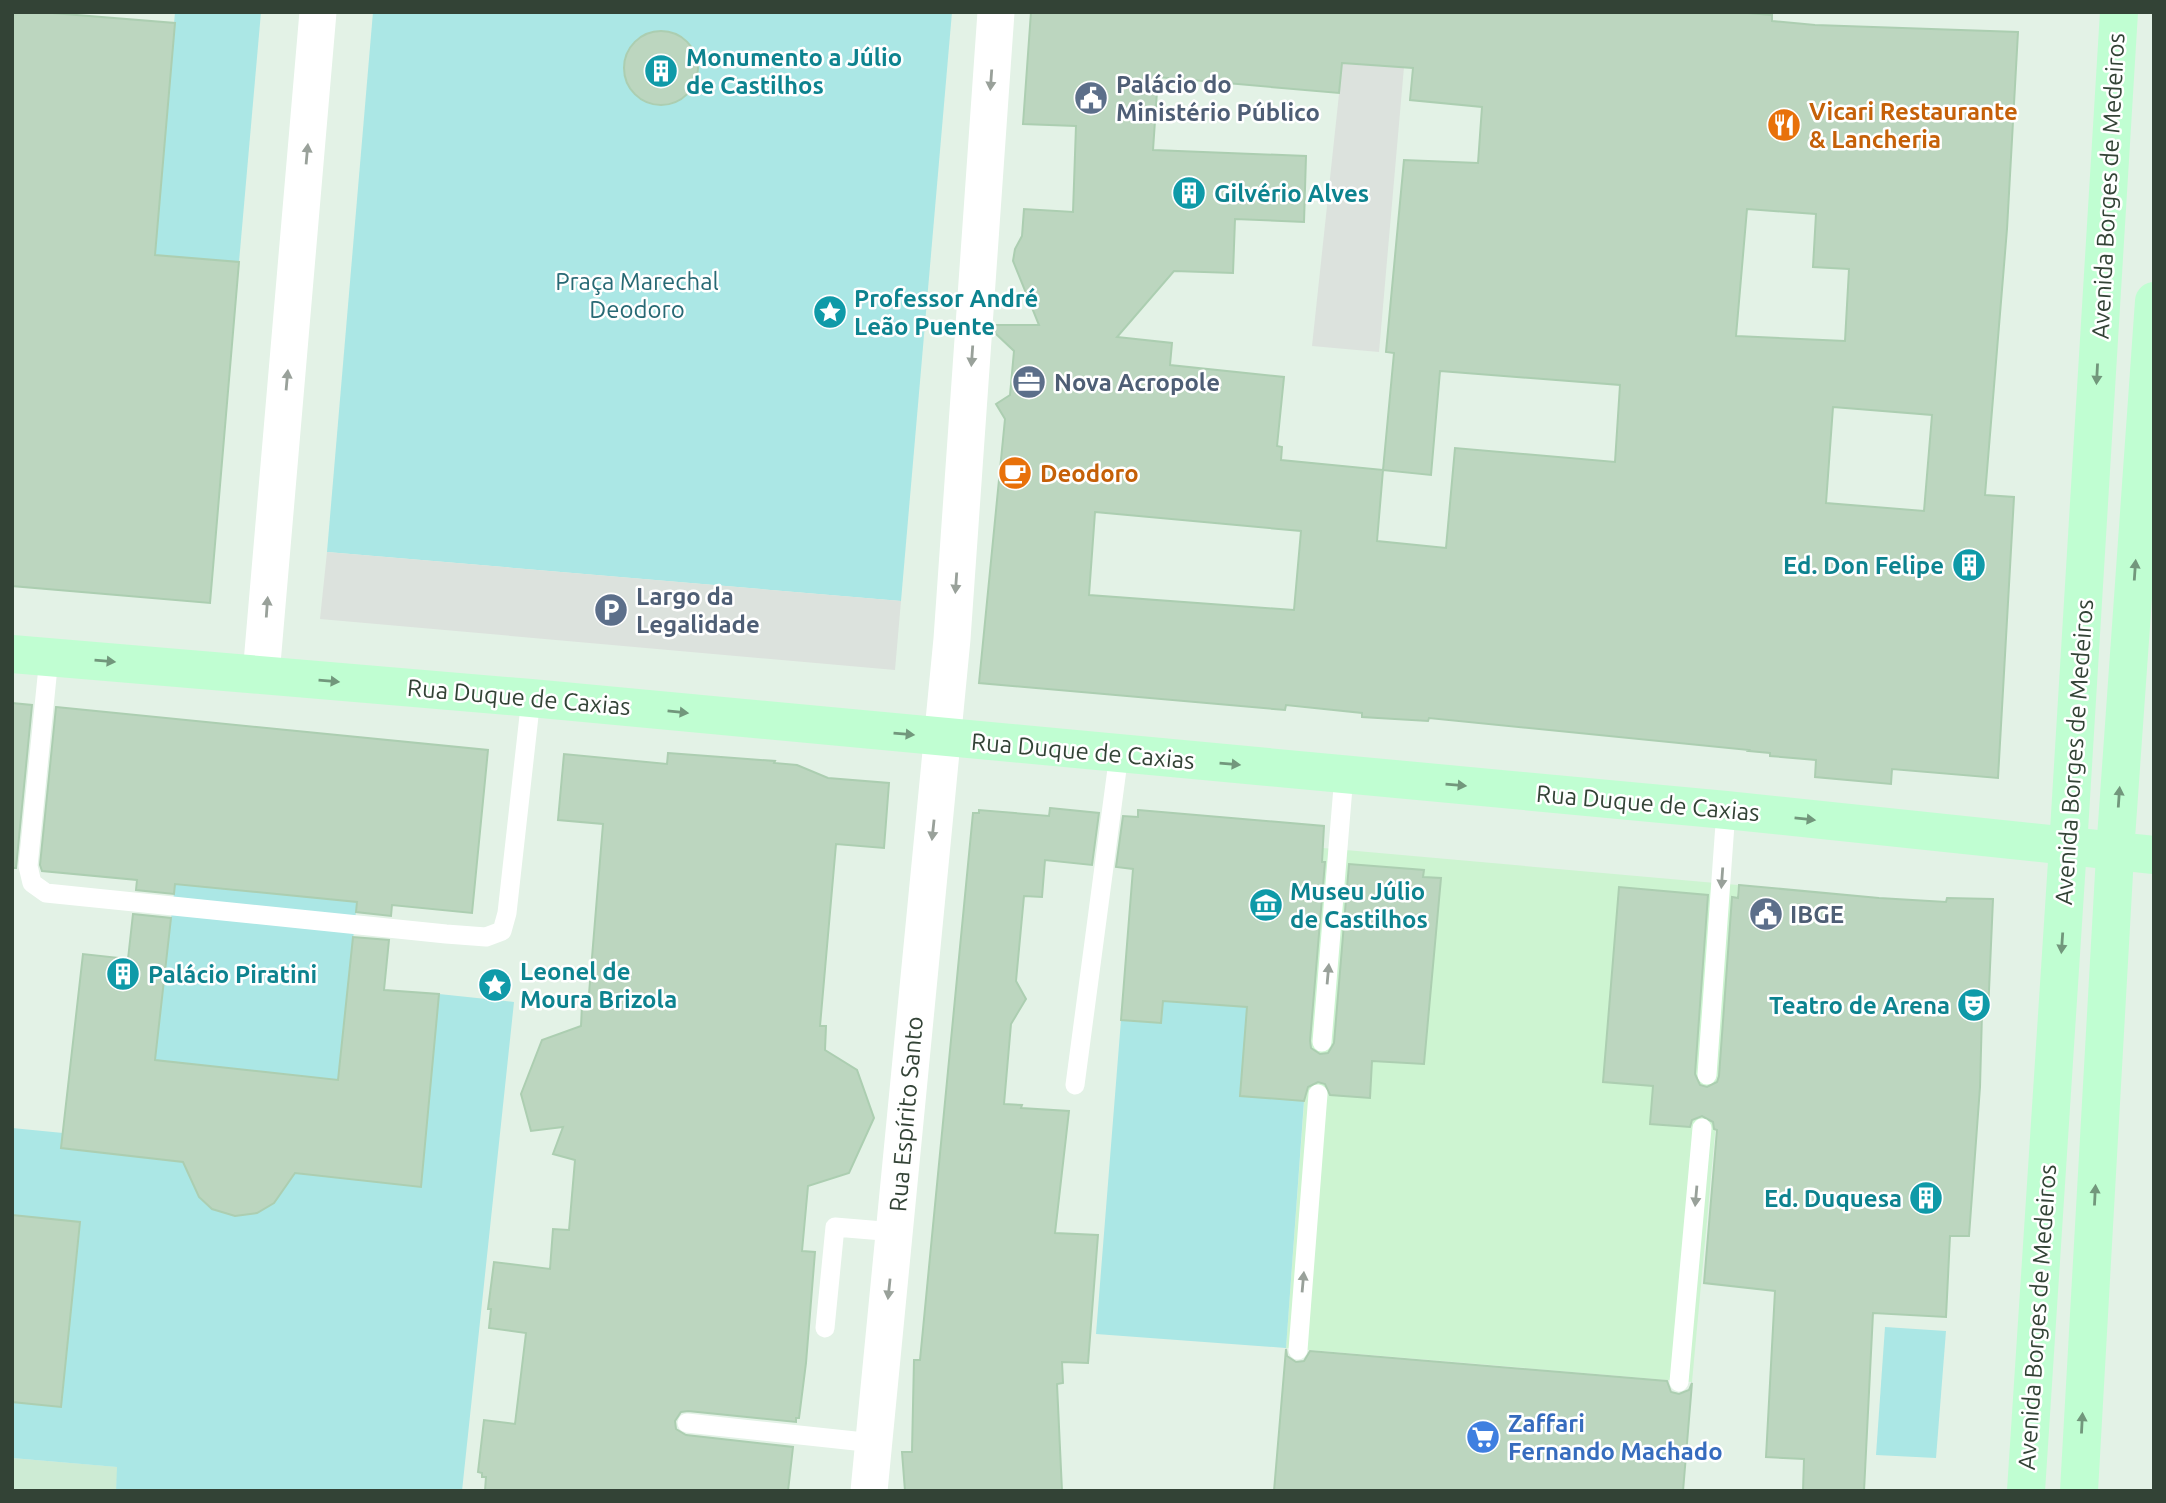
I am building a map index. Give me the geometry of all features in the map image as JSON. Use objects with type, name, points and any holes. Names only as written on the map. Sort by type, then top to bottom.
[{"type":"main road","name":"Avenida Borges de Medeiros","points":[[2026,1491],[2119,12]]},
{"type":"main road","name":"Avenida Borges de Medeiros","points":[[2079,1491],[2116,838],[2154,301]]},
{"type":"main road","name":"Rua Duque de Caxias","points":[[31,655],[531,698],[1727,810],[2154,855]]},
{"type":"street","points":[[261,675],[318,12]]},
{"type":"street","points":[[942,737],[954,611],[996,12]]},
{"type":"street","name":"Rua Espírito Santo","points":[[869,1491],[942,737]]},
{"type":"lane","points":[[31,655],[28,866],[32,883],[46,892],[446,934],[486,937],[502,930],[508,913],[531,698]]},
{"type":"lane","points":[[1075,1085],[1119,754]]},
{"type":"lane","points":[[1322,1042],[1344,775]]},
{"type":"lane","points":[[1707,1075],[1727,810]]},
{"type":"lane","points":[[1298,1350],[1318,1094]]},
{"type":"lane","points":[[1679,1382],[1702,1128]]},
{"type":"lane","points":[[825,1328],[835,1227],[895,1233]]},
{"type":"lane","points":[[687,1423],[874,1443]]},
{"type":"shaded area","points":[[1343,57],[1404,67],[1379,352],[1312,346]]},
{"type":"shaded area","name":"Largo da Legalidade","points":[[327,552],[901,601],[895,670],[320,619]]},
{"type":"shaded area","points":[[1323,848],[1738,885],[1692,1382],[1286,1348]]},
{"type":"shaded area","points":[[12,1458],[118,1467],[116,1491],[12,1491]]},
{"type":"green space","points":[[175,12],[261,12],[239,262],[155,255]]},
{"type":"green space","name":"Praça Marechal Deodoro","points":[[373,12],[952,12],[901,601],[327,552]]},
{"type":"green space","points":[[175,884],[357,902],[338,1080],[155,1060]]},
{"type":"green space","points":[[1167,959],[1208,962],[1205,1004],[1247,1007],[1240,1095],[1304,1101],[1286,1348],[1096,1334],[1121,1020],[1161,1022]]},
{"type":"green space","points":[[439,994],[514,1002],[462,1491],[116,1491],[117,1467],[12,1458],[12,1128],[63,1133],[62,1148],[192,1163],[235,1216],[256,1212],[271,1205],[281,1192],[287,1172],[421,1187]]},
{"type":"green space","points":[[1885,1327],[1946,1331],[1936,1458],[1876,1455]]},
{"type":"building","points":[[12,12],[175,23],[155,255],[239,262],[210,603],[12,586]]},
{"type":"building","points":[[1031,12],[1736,12],[1772,15],[1772,21],[1815,25],[2018,32],[2007,229],[1985,495],[2014,497],[1998,778],[1892,769],[1891,784],[1815,777],[1816,760],[1770,756],[1770,753],[1749,750],[1429,718],[1428,721],[1362,717],[1362,713],[1286,705],[1285,710],[979,683],[1005,419],[996,404],[1010,395],[1014,351],[995,333],[995,325],[1039,325],[1013,261],[1015,249],[1022,236],[1024,209],[1073,212],[1076,126],[1023,124]],"holes":[[[1342,63],[1413,68],[1410,100],[1482,107],[1478,163],[1404,160],[1386,352],[1394,353],[1383,470],[1281,460],[1282,447],[1277,446],[1284,377],[1170,365],[1172,343],[1117,337],[1174,271],[1233,273],[1235,219],[1304,222],[1306,156],[1153,150],[1158,77],[1339,93]],[[1747,209],[1816,214],[1813,267],[1849,269],[1845,341],[1736,336]],[[1440,371],[1620,385],[1615,462],[1455,448],[1446,548],[1377,541],[1383,470],[1431,475]],[[1833,407],[1932,415],[1924,511],[1826,503]],[[1095,512],[1301,531],[1294,610],[1089,595]]]},
{"type":"building","name":"Monumento a Júlio de Castilhos","points":[[661,31],[682,37],[692,47],[698,68],[692,89],[682,99],[661,105],[640,99],[630,89],[624,68],[630,47],[640,37]]},
{"type":"building","points":[[12,703],[32,705],[16,868],[12,868]]},
{"type":"building","points":[[56,707],[488,750],[472,913],[392,905],[391,916],[356,912],[357,902],[175,884],[174,894],[136,890],[137,880],[42,871],[40,865]]},
{"type":"building","points":[[668,753],[775,761],[774,763],[797,765],[828,778],[889,783],[884,848],[836,844],[820,1026],[826,1026],[825,1050],[857,1070],[874,1118],[849,1173],[808,1186],[802,1251],[815,1252],[799,1418],[796,1418],[796,1422],[688,1411],[681,1412],[675,1421],[676,1429],[686,1435],[793,1447],[788,1491],[485,1491],[486,1477],[482,1477],[482,1473],[478,1472],[484,1420],[515,1424],[526,1333],[489,1328],[491,1309],[488,1309],[494,1262],[550,1269],[553,1229],[569,1230],[575,1160],[553,1154],[563,1127],[531,1131],[521,1094],[542,1040],[581,1026],[582,1005],[588,1006],[603,824],[558,820],[564,754],[667,764]]},
{"type":"building","points":[[1050,808],[1099,813],[1092,865],[1045,860],[1042,897],[1024,896],[1016,981],[1026,999],[1011,1024],[1004,1104],[1022,1105],[1021,1108],[1069,1111],[1055,1233],[1098,1235],[1088,1363],[1062,1362],[1063,1383],[1057,1384],[1062,1491],[905,1491],[902,1452],[912,1452],[914,1360],[920,1360],[973,813],[979,813],[979,810],[1049,816]]},
{"type":"building","points":[[1138,810],[1324,826],[1322,862],[1325,862],[1310,1041],[1311,1048],[1320,1054],[1328,1053],[1334,1043],[1349,864],[1424,870],[1423,877],[1441,878],[1424,1064],[1372,1061],[1370,1098],[1330,1095],[1325,1084],[1318,1082],[1308,1087],[1304,1101],[1240,1096],[1247,1007],[1163,1001],[1161,1023],[1121,1020],[1133,869],[1116,867],[1123,816],[1138,817]]},
{"type":"building","points":[[1739,885],[1946,902],[1947,898],[1993,899],[1988,1013],[1982,1013],[1980,1087],[1969,1236],[1950,1236],[1946,1317],[1873,1313],[1864,1491],[1803,1491],[1804,1459],[1766,1457],[1775,1291],[1704,1283],[1717,1130],[1714,1129],[1713,1122],[1702,1116],[1692,1120],[1690,1127],[1650,1124],[1653,1086],[1603,1082],[1619,887],[1708,895],[1695,1074],[1700,1085],[1707,1087],[1717,1082],[1719,1076],[1732,897],[1738,898]]},
{"type":"building","points":[[133,914],[171,918],[155,1060],[338,1080],[353,937],[389,940],[384,990],[439,994],[421,1187],[295,1173],[274,1203],[257,1213],[235,1216],[212,1209],[199,1197],[183,1162],[61,1148],[83,954],[128,959]]},
{"type":"building","points":[[12,1215],[80,1222],[61,1407],[12,1402]]},
{"type":"building","name":"Zaffari Fernando Machado","points":[[1286,1349],[1287,1356],[1296,1362],[1304,1361],[1310,1351],[1667,1381],[1671,1392],[1679,1394],[1689,1390],[1692,1383],[1683,1491],[1274,1491]]},
{"type":"place","name":"Monumento a Júlio de Castilhos","points":[[661,71]]},
{"type":"place","name":"Palácio do Ministério Público","points":[[1091,98]]},
{"type":"place","name":"Vicari Restaurante & Lancheria","points":[[1784,125]]},
{"type":"place","name":"Gilvério Alves","points":[[1189,193]]},
{"type":"place","name":"Professor André Leão Puente","points":[[830,312]]},
{"type":"place","name":"Nova Acropole","points":[[1029,382]]},
{"type":"place","name":"Deodoro","points":[[1015,473]]},
{"type":"place","name":"Ed. Don Felipe","points":[[1969,565]]},
{"type":"place","name":"Largo da Legalidade","points":[[611,610]]},
{"type":"place","name":"Museu Júlio de Castilhos","points":[[1266,905]]},
{"type":"place","name":"IBGE","points":[[1766,914]]},
{"type":"place","name":"Palácio Piratini","points":[[123,974]]},
{"type":"place","name":"Leonel de Moura Brizola","points":[[495,985]]},
{"type":"place","name":"Teatro de Arena","points":[[1974,1005]]},
{"type":"place","name":"Ed. Duquesa","points":[[1926,1198]]},
{"type":"place","name":"Zaffari Fernando Machado","points":[[1483,1437]]}]
